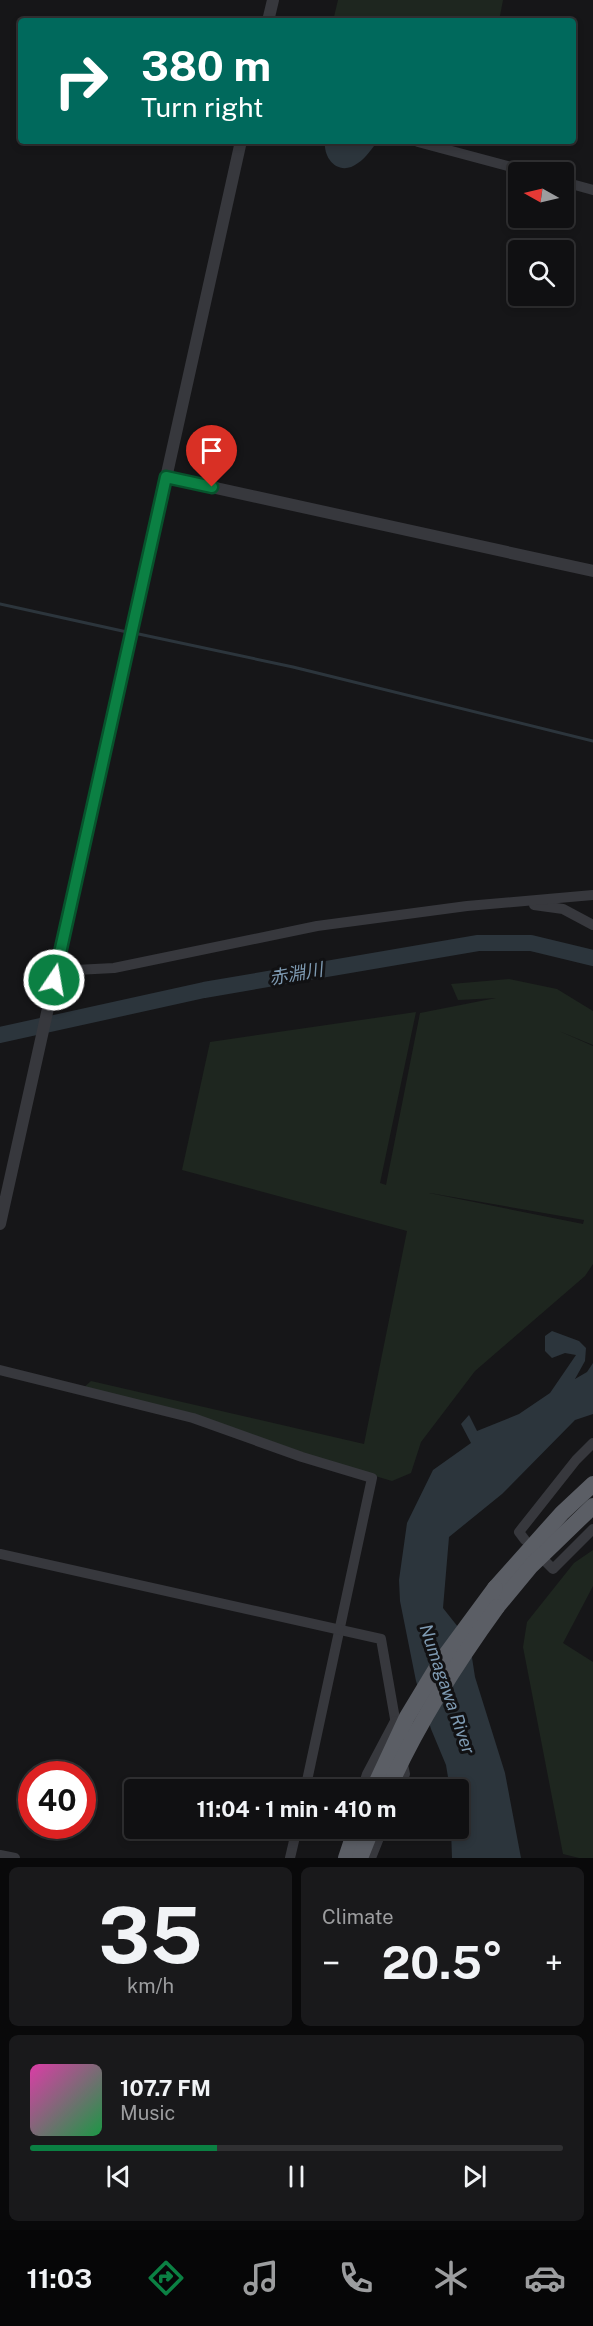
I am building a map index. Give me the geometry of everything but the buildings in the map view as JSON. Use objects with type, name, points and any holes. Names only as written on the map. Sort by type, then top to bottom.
[{"type":"highway","points":[[378,1779],[407,1717],[434,1673],[495,1588],[562,1513],[593,1484]]},
{"type":"highway","points":[[393,1779],[420,1725],[450,1673],[497,1607],[531,1566],[593,1506]]},
{"type":"highway","points":[[346,1858],[352,1839]]},
{"type":"highway","points":[[360,1858],[368,1839]]},
{"type":"street","points":[[269,18],[273,0]]},
{"type":"street","points":[[0,1224],[240,144]]},
{"type":"street","points":[[425,144],[508,166]]},
{"type":"street","points":[[574,185],[593,190]]},
{"type":"street","points":[[166,477],[593,571]]},
{"type":"street","points":[[55,975],[114,968],[317,926],[507,902],[593,895]]},
{"type":"street","points":[[507,902],[563,909],[593,924]]},
{"type":"street","points":[[0,1370],[193,1418],[302,1457],[372,1478],[307,1779]]},
{"type":"street","points":[[525,1540],[519,1532],[576,1460],[593,1443]]},
{"type":"street","points":[[545,1561],[553,1569],[593,1529]]},
{"type":"street","points":[[0,1554],[381,1639],[405,1774],[403,1779]]},
{"type":"street","points":[[365,1779],[395,1721]]},
{"type":"street","points":[[290,1858],[294,1839]]},
{"type":"street","points":[[339,1858],[345,1839]]},
{"type":"street","points":[[371,1858],[379,1839]]},
{"type":"street","points":[[0,1855],[15,1858]]},
{"type":"shaded area","points":[[338,0],[503,0],[500,18],[334,18]]},
{"type":"shaded area","points":[[509,979],[557,989],[593,1011],[593,1045],[559,1031],[593,1046],[593,1264],[585,1276],[475,1371],[421,1442],[411,1473],[392,1481],[81,1390],[91,1381],[364,1444],[407,1231],[182,1170],[210,1042],[416,1012],[380,1183],[386,1185],[420,1013],[496,998],[458,1000],[451,984]],"holes":[[[429,1193],[584,1220],[583,1224]]]},
{"type":"shaded area","points":[[593,1550],[593,1586],[563,1643],[593,1662],[593,1858],[579,1858],[563,1854],[523,1647],[527,1622],[574,1563]]},
{"type":"water","points":[[325,144],[376,144],[361,161],[345,168],[339,167],[330,160]]},
{"type":"water","name":"Numagawa River","points":[[552,1331],[579,1341],[586,1348],[585,1361],[575,1379],[587,1372],[593,1363],[593,1414],[575,1420],[502,1494],[449,1537],[443,1608],[462,1632],[468,1632],[475,1677],[505,1773],[521,1858],[452,1858],[451,1839],[469,1839],[469,1779],[448,1779],[446,1765],[431,1729],[416,1681],[400,1601],[399,1580],[407,1523],[433,1470],[471,1443],[461,1424],[469,1415],[477,1431],[519,1414],[550,1393],[576,1355],[565,1353],[552,1358],[545,1351],[545,1336]]},
{"type":"waterway","points":[[0,604],[127,632]]},
{"type":"waterway","points":[[134,633],[293,667],[593,741]]},
{"type":"waterway","name":"赤淵川","points":[[0,1035],[204,990],[478,943],[531,943],[593,958]]},
{"type":"route","points":[[54,980],[166,477],[212,487]]}]
